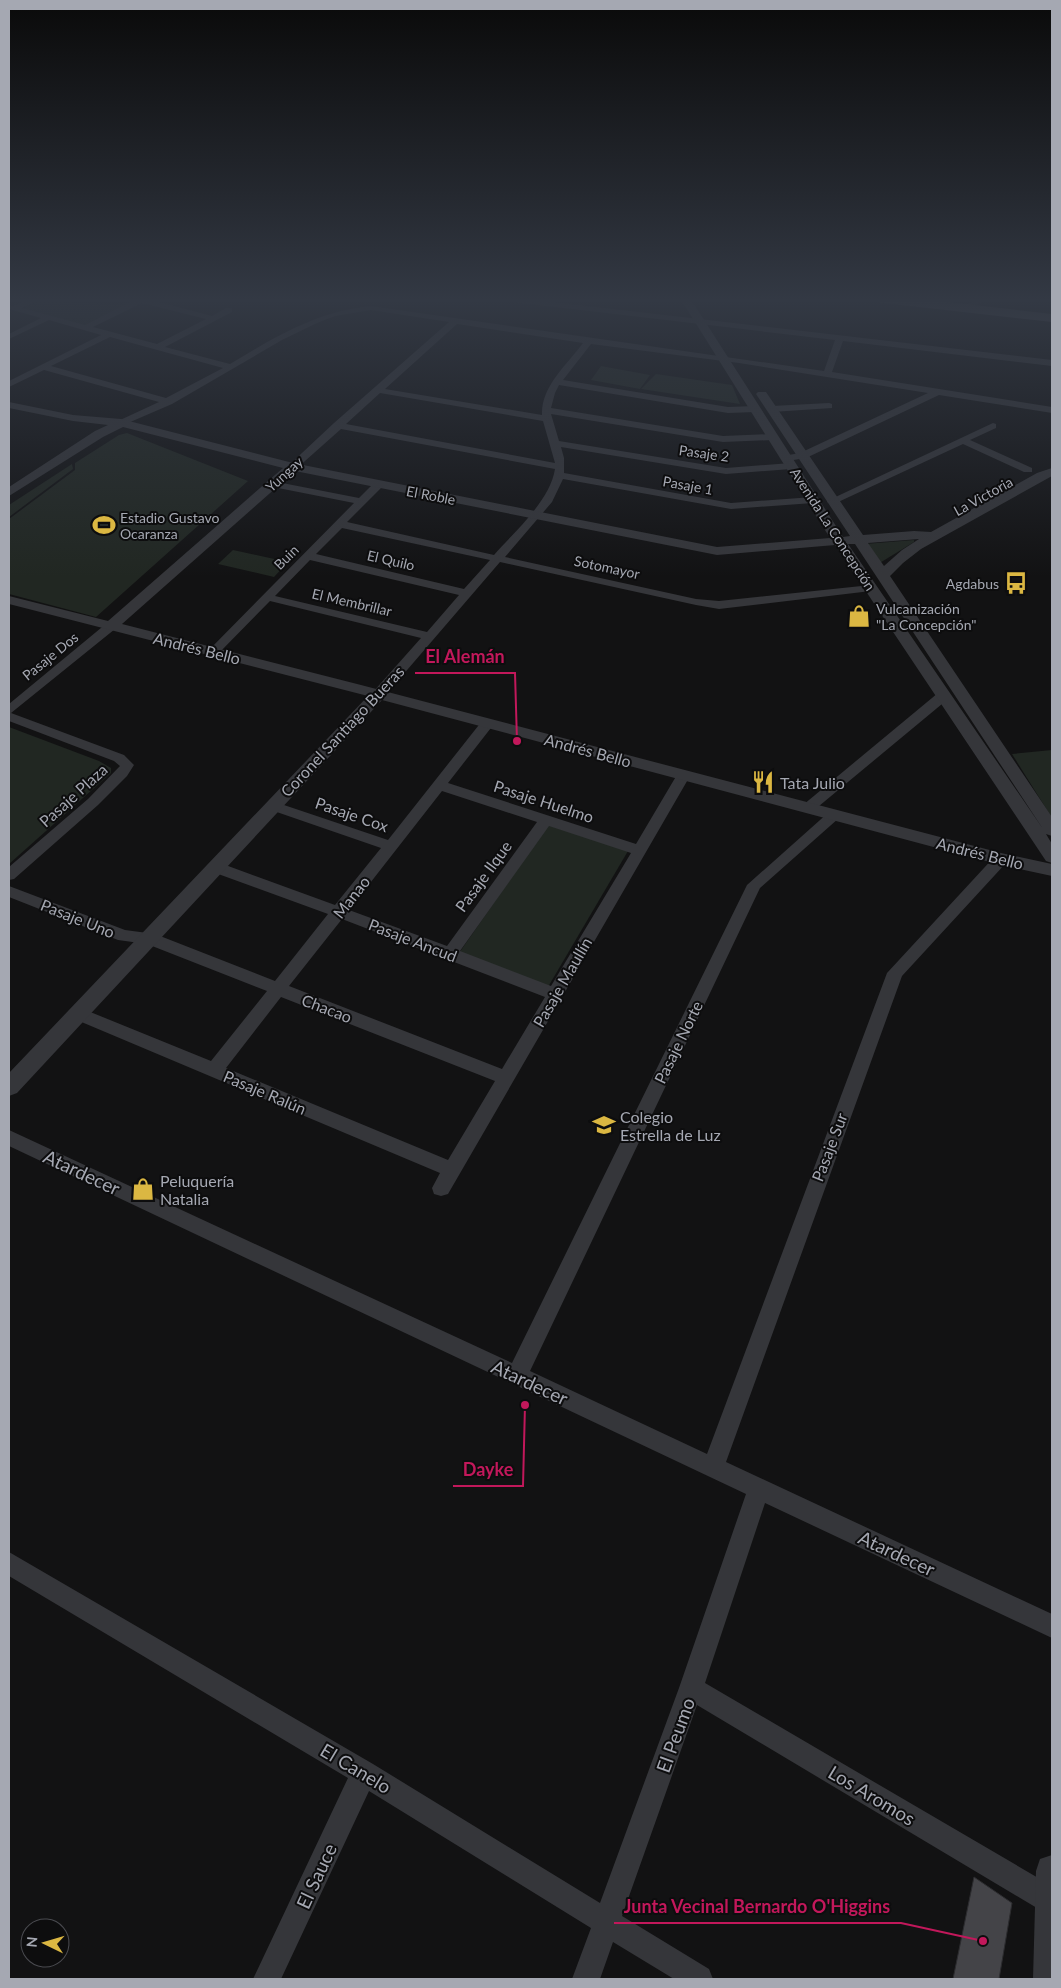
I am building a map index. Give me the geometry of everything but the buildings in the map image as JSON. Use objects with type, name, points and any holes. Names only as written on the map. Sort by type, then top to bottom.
[{"type":"street","points":[[129,391],[169,402]]},
{"type":"street","points":[[9,492],[99,434],[189,391]]},
{"type":"street","name":"Yungay","points":[[111,626],[376,391]]},
{"type":"street","points":[[382,391],[723,439],[773,437]]},
{"type":"street","points":[[551,391],[546,414],[555,443],[559,471]]},
{"type":"street","points":[[611,391],[728,410],[755,409]]},
{"type":"street","name":"Avenida La Concepción","points":[[744,391],[839,541],[1052,857]]},
{"type":"street","name":"Avenida La Concepción","points":[[760,391],[1052,830]]},
{"type":"street","points":[[930,391],[1052,410]]},
{"type":"street","name":"Pasaje 2","points":[[555,443],[726,471],[789,462],[938,392]]},
{"type":"street","name":"El Roble","points":[[9,405],[73,418],[121,423],[292,467],[717,551],[858,539]]},
{"type":"street","points":[[772,409],[829,406]]},
{"type":"street","name":"Pasaje 1","points":[[338,425],[731,506],[813,500]]},
{"type":"street","points":[[832,501],[993,426]]},
{"type":"street","points":[[962,440],[1028,470]]},
{"type":"street","name":"La Victoria","points":[[914,535],[1028,470],[1048,466]]},
{"type":"street","name":"La Victoria","points":[[882,576],[891,565],[903,556],[934,536],[1041,476],[1048,466]]},
{"type":"street","name":"Coronel Santiago Bueras","points":[[9,1087],[378,695],[548,500],[559,471]]},
{"type":"street","points":[[272,484],[362,502]]},
{"type":"street","name":"Buin","points":[[213,652],[379,484]]},
{"type":"street","name":"Sotomayor","points":[[340,524],[696,602],[719,605],[871,588]]},
{"type":"street","name":"La Victoria","points":[[858,539],[914,535],[934,536]]},
{"type":"street","name":"El Quilo","points":[[308,556],[467,593]]},
{"type":"street","name":"El Membrillar","points":[[267,597],[429,636]]},
{"type":"street","name":"Andrés Bello","points":[[9,600],[1001,859],[1052,870]]},
{"type":"street","name":"Pasaje Dos","points":[[9,710],[111,626]]},
{"type":"street","points":[[808,808],[943,696]]},
{"type":"street","name":"Pasaje Plaza","points":[[9,717],[119,758],[126,762],[127,765],[124,773],[106,790],[9,875]]},
{"type":"street","name":"Manao","points":[[214,1070],[487,724]]},
{"type":"street","name":"Pasaje Maullín","points":[[442,1188],[683,776]]},
{"type":"street","name":"Pasaje Huelmo","points":[[439,785],[639,850]]},
{"type":"street","name":"Pasaje Cox","points":[[273,806],[391,846]]},
{"type":"street","name":"Pasaje Norte","points":[[517,1376],[754,886],[834,815]]},
{"type":"street","name":"Pasaje Ilque","points":[[450,953],[546,819]]},
{"type":"street","name":"Pasaje Sur","points":[[713,1467],[819,1174],[895,973],[1001,859]]},
{"type":"street","name":"Pasaje Ancud","points":[[215,867],[450,953],[555,994]]},
{"type":"street","name":"Pasaje Uno","points":[[9,891],[124,936],[149,938]]},
{"type":"street","name":"Chacao","points":[[149,938],[506,1078]]},
{"type":"street","name":"Pasaje Ralún","points":[[78,1012],[452,1170]]},
{"type":"street","name":"Atardecer","points":[[9,1138],[1052,1626]]},
{"type":"street","name":"El Peumo","points":[[586,1979],[692,1688],[759,1489]]},
{"type":"street","name":"El Canelo","points":[[9,1563],[364,1773],[608,1921],[699,1979]]},
{"type":"street","name":"Los Aromos","points":[[692,1688],[1052,1891]]},
{"type":"street","name":"El Sauce","points":[[267,1979],[364,1773]]},
{"type":"street","points":[[1050,1979],[1052,1891]]},
{"type":"shaded area","points":[[653,391],[734,391],[740,404]]},
{"type":"shaded area","name":"Estadio Gustavo Ocaranza","points":[[127,433],[248,481],[96,617],[9,594],[9,519],[75,470],[75,463],[119,435]]},
{"type":"shaded area","points":[[72,464],[73,469],[9,517],[9,505]]},
{"type":"shaded area","points":[[914,540],[914,542],[878,564],[865,544]]},
{"type":"shaded area","points":[[233,550],[288,562],[274,577],[218,564]]},
{"type":"shaded area","points":[[9,727],[99,761],[111,768],[111,773],[9,864]]},
{"type":"shaded area","points":[[1052,750],[1052,818],[1012,754]]},
{"type":"shaded area","points":[[548,825],[628,851],[548,987],[459,953]]},
{"type":"place","name":"Estadio Gustavo Ocaranza","points":[[104,525]]},
{"type":"place","name":"Agdabus","points":[[1016,583]]},
{"type":"place","name":"Vulcanización \"La Concepción\"","points":[[859,616]]},
{"type":"place","name":"El Alemán","points":[[517,741]]},
{"type":"place","name":"Tata Julio","points":[[763,782]]},
{"type":"place","name":"Colegio Estrella de Luz","points":[[604,1125]]},
{"type":"place","name":"Peluquería Natalia","points":[[143,1189]]},
{"type":"place","name":"Dayke","points":[[525,1405]]},
{"type":"place","name":"Junta Vecinal Bernardo O'Higgins","points":[[983,1941]]}]
